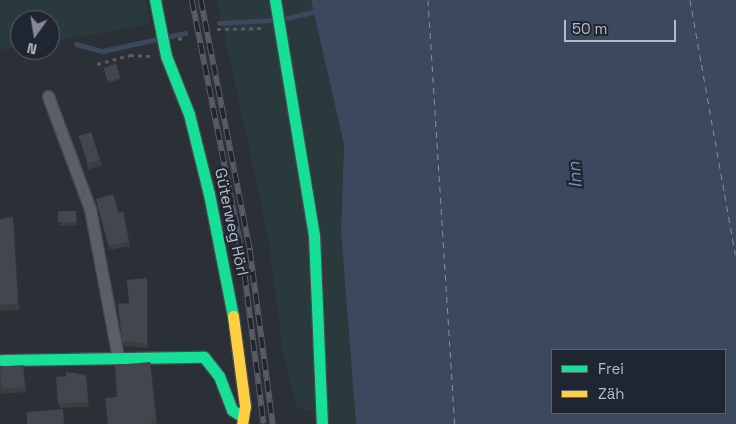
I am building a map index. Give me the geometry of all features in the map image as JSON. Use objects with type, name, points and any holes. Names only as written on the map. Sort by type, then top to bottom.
[{"type":"street","name":"Güterweg Hörl","points":[[155,0],[166,56],[189,114],[209,194],[234,318],[245,406],[241,420]]},
{"type":"street","points":[[275,0],[282,25],[314,235],[322,424]]},
{"type":"street","points":[[48,96],[90,209],[118,357]]},
{"type":"street","points":[[2,360],[204,357],[219,376],[232,410],[241,420]]},
{"type":"path","points":[[217,29],[282,25]]},
{"type":"path","points":[[97,64],[130,55],[166,56]]},
{"type":"shaded area","points":[[0,0],[146,0],[150,24],[60,40],[60,10],[10,10],[10,48],[0,50]]},
{"type":"shaded area","points":[[217,0],[311,0],[344,145],[341,232],[356,424],[325,424],[324,414],[297,408],[283,353],[268,237]]},
{"type":"water","name":"Inn","points":[[311,0],[736,0],[736,424],[356,424],[341,232],[344,145]]},
{"type":"building","points":[[116,64],[120,77],[108,81],[104,68]]},
{"type":"building","points":[[91,132],[100,160],[88,164],[79,136]]},
{"type":"building","points":[[113,194],[118,213],[123,212],[129,242],[108,245],[96,199]]},
{"type":"building","points":[[58,211],[76,211],[76,222],[58,222]]},
{"type":"building","points":[[13,217],[18,304],[0,304],[0,219]]},
{"type":"building","points":[[147,278],[147,343],[122,341],[118,304],[129,303],[127,280]]},
{"type":"building","points":[[150,362],[156,420],[149,424],[108,424],[105,398],[117,397],[115,365]]},
{"type":"building","points":[[23,365],[25,387],[2,389],[0,367]]},
{"type":"building","points":[[66,372],[86,375],[88,402],[58,403],[56,377],[66,376]]},
{"type":"building","points":[[63,409],[64,424],[27,424],[27,412]]},
{"type":"waterway","points":[[287,18],[314,12]]},
{"type":"waterway","points":[[219,23],[273,20]]},
{"type":"waterway","points":[[76,44],[103,51],[185,33]]},
{"type":"ferry route","points":[[428,0],[455,424]]},
{"type":"ferry route","points":[[690,0],[736,258]]},
{"type":"railway","points":[[192,0],[242,253],[264,424]]},
{"type":"railway","points":[[201,0],[250,250],[273,424]]},
{"type":"traffic: fast","points":[[155,0],[166,56],[189,114],[209,194],[233,316]]},
{"type":"traffic: fast","points":[[275,0],[314,235],[322,424]]},
{"type":"traffic: fast","points":[[2,360],[204,357],[219,376],[232,410],[240,415]]},
{"type":"traffic: slow","points":[[233,316],[245,406],[242,424]]}]
